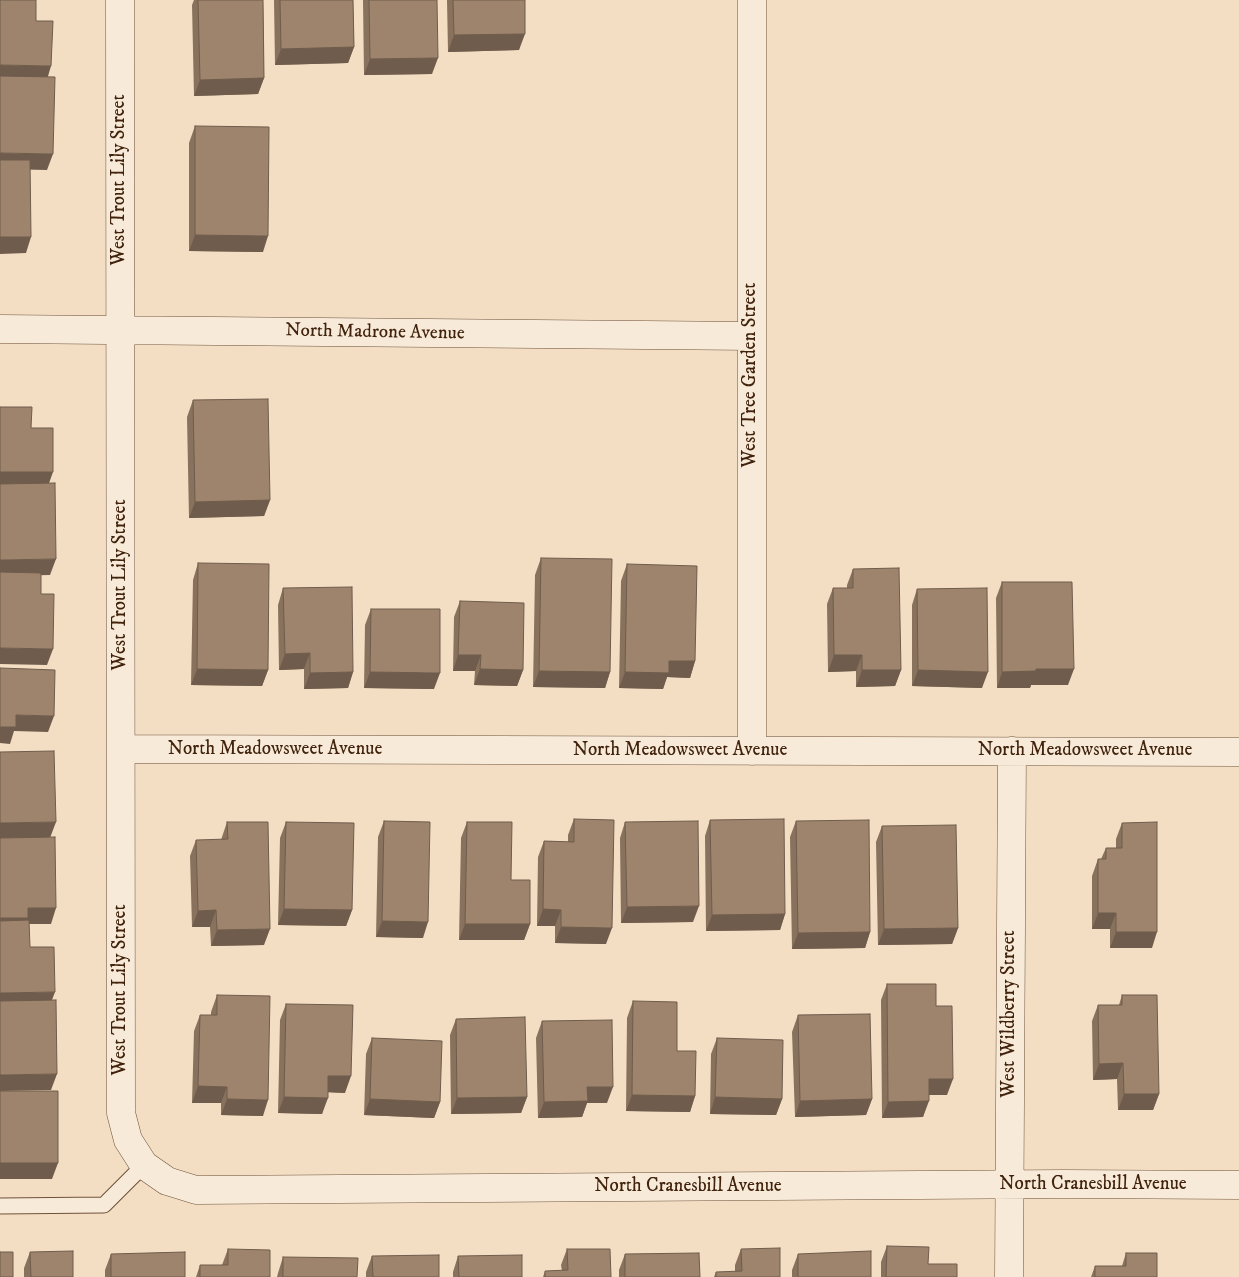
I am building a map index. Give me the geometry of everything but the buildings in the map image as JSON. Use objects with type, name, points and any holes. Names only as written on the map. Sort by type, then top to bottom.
[{"type":"street","name":"West Trout Lily Street","points":[[120,0],[121,1113],[128,1140],[144,1166]]},
{"type":"street","name":"West Tree Garden Street","points":[[752,0],[752,751]]},
{"type":"street","name":"North Madrone Avenue","points":[[0,329],[751,336]]},
{"type":"street","name":"North Meadowsweet Avenue","points":[[121,750],[1239,752]]},
{"type":"street","name":"West Wildberry Street","points":[[1009,1277],[1012,751]]},
{"type":"street","name":"North Cranesbill Avenue","points":[[144,1166],[167,1181],[196,1190],[1239,1185]]},
{"type":"lane","points":[[0,1206],[104,1205],[144,1166]]}]
